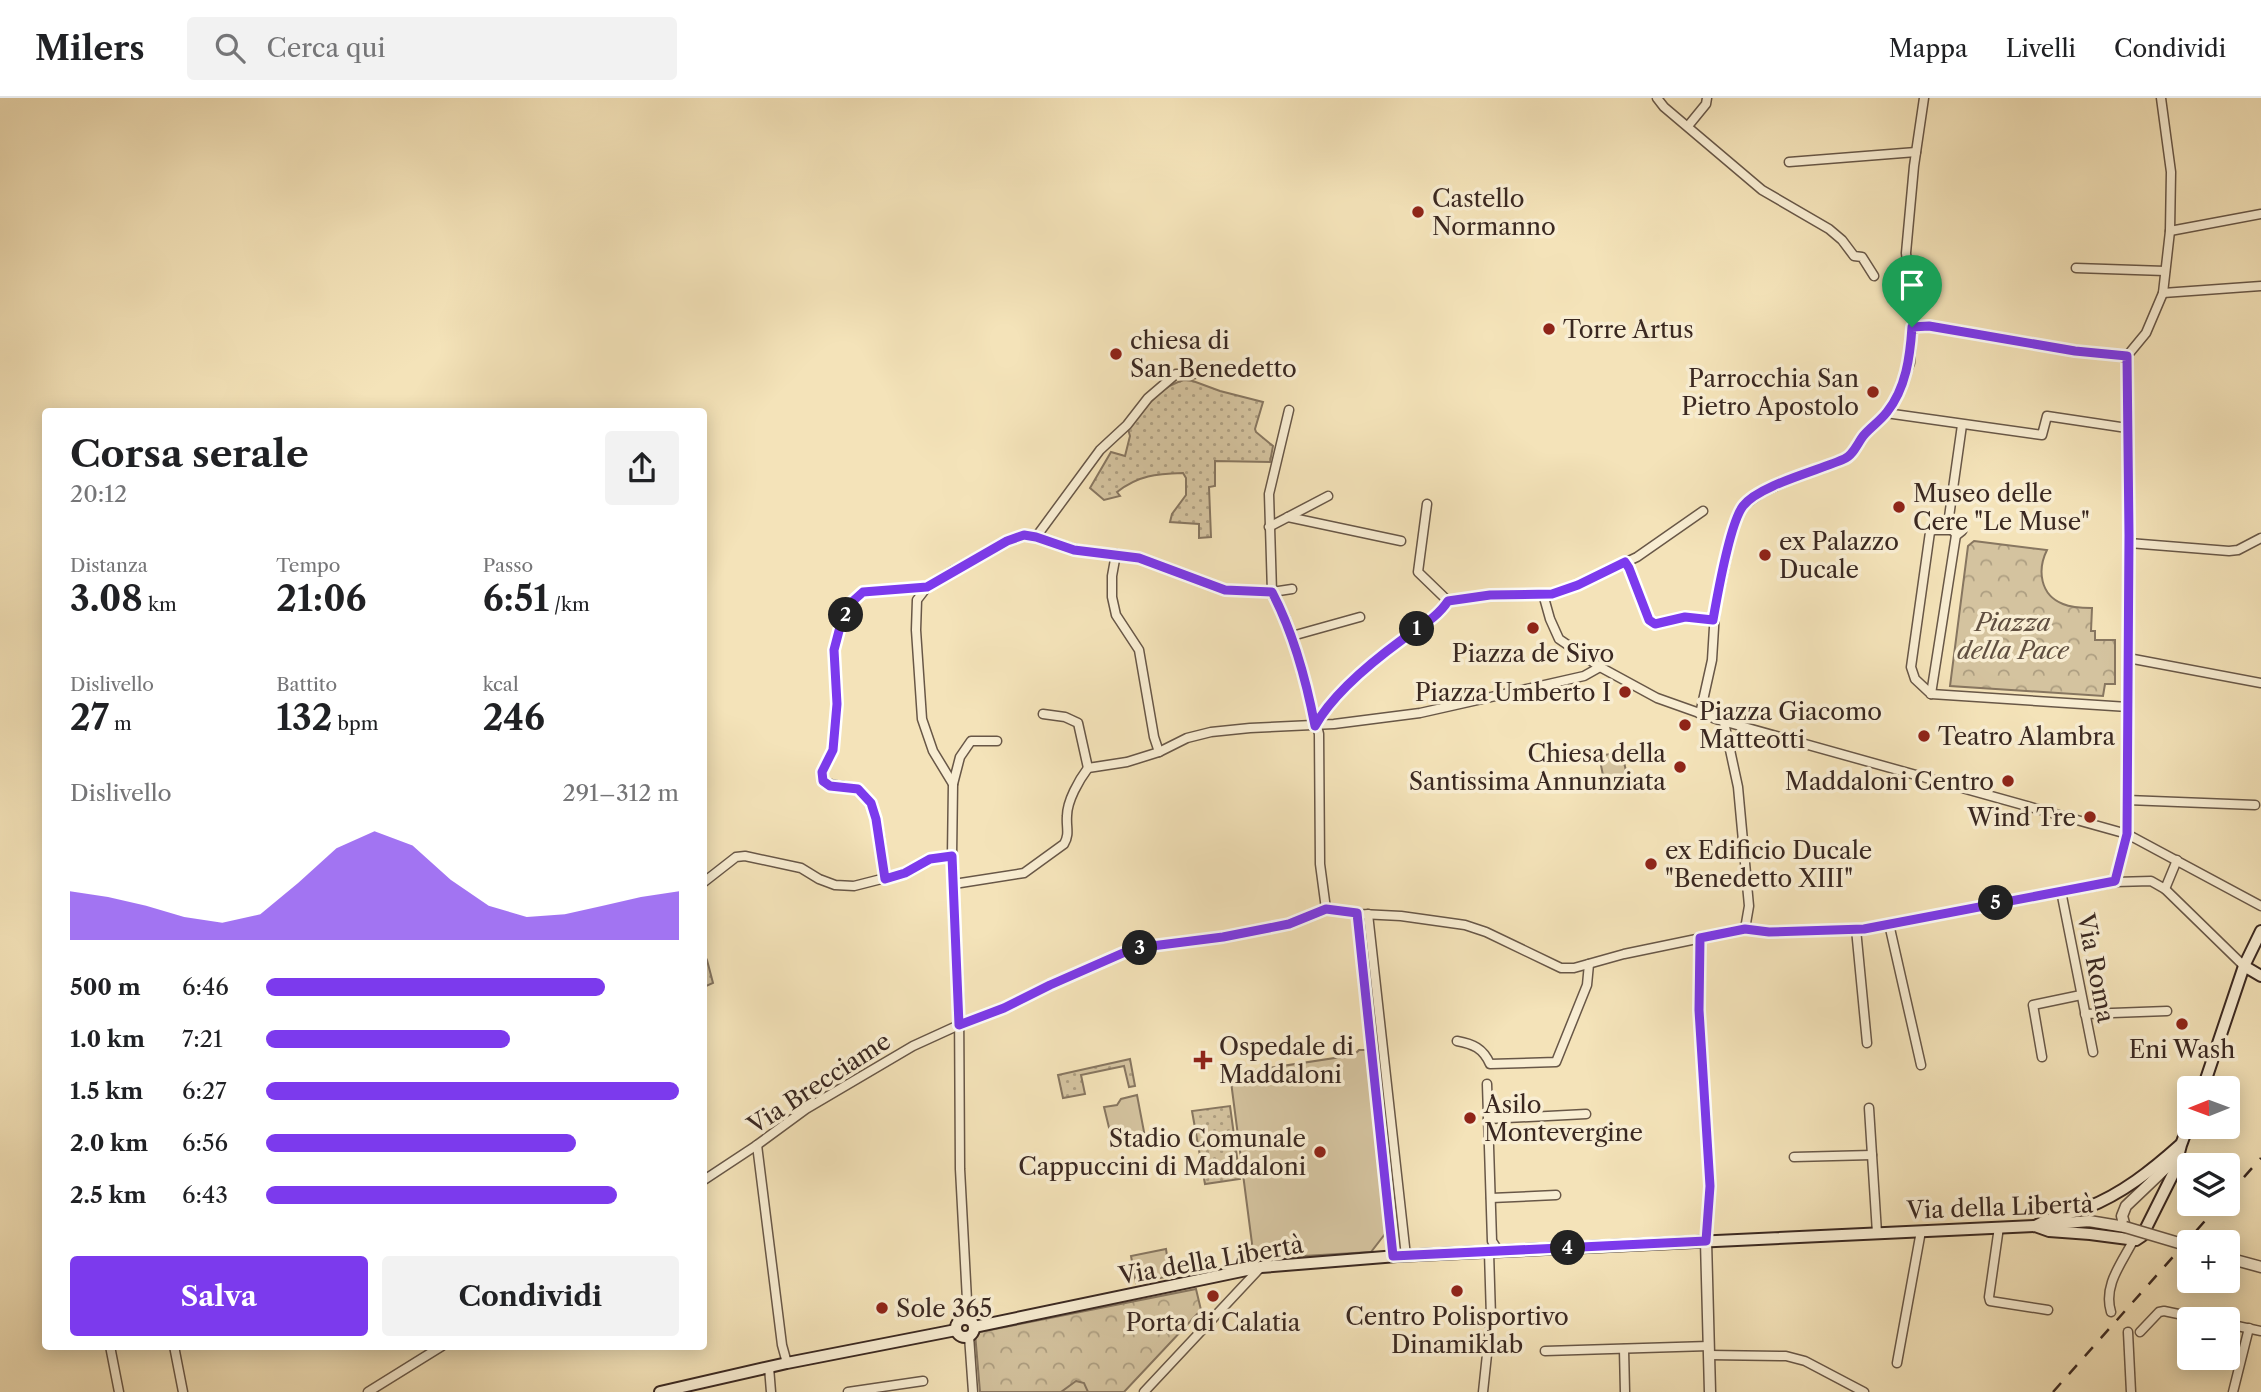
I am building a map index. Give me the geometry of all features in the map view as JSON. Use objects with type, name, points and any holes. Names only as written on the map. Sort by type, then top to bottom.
[{"type":"main road","points":[[2208,1076],[2244,966],[2261,931]]},
{"type":"main road","points":[[2244,966],[2261,976]]},
{"type":"main road","points":[[2035,1226],[2049,1231],[2106,1235],[2133,1241],[2142,1237],[2174,1172],[2182,1139]]},
{"type":"main road","points":[[2035,1226],[2046,1219],[2110,1197],[2133,1184],[2180,1145]]},
{"type":"main road","name":"Via della Libertà","points":[[970,1327],[1261,1267],[1393,1256],[2035,1226]]},
{"type":"main road","points":[[660,1392],[787,1363],[956,1330],[959,1321],[970,1327]]},
{"type":"street","points":[[1657,98],[1723,159],[1762,190],[1829,229],[1854,256],[1862,257],[1874,276]]},
{"type":"street","points":[[1688,126],[1706,104],[1707,98]]},
{"type":"street","points":[[1700,714],[1712,660],[1713,620],[1732,530],[1743,506],[1761,493],[1802,474],[1847,458],[1895,400],[1910,363],[1913,316],[1906,253],[1924,98]]},
{"type":"street","points":[[2115,881],[2127,834],[2127,356],[2146,333],[2163,293],[2170,231],[2171,172],[2161,98]]},
{"type":"street","points":[[1788,162],[1916,152]]},
{"type":"street","points":[[2170,231],[2261,214]]},
{"type":"street","points":[[2076,268],[2165,271]]},
{"type":"street","points":[[2163,293],[2261,286]]},
{"type":"street","points":[[1912,327],[1929,326],[2075,351],[2127,356]]},
{"type":"street","points":[[1036,537],[1100,450],[1127,425],[1148,398],[1176,374],[1194,374]]},
{"type":"street","points":[[1289,410],[1269,494],[1272,592],[1292,636],[1319,734],[1320,864],[1326,909]]},
{"type":"street","points":[[1886,413],[2042,435],[2047,416],[2127,428]]},
{"type":"street","points":[[1931,694],[1955,531],[1950,517],[1962,425]]},
{"type":"street","points":[[1269,527],[1328,496]]},
{"type":"street","points":[[1427,504],[1418,572],[1448,601]]},
{"type":"street","points":[[1315,726],[1324,709],[1362,673],[1402,639],[1441,612],[1448,601],[1490,595],[1552,594],[1578,585],[1637,557],[1703,511]]},
{"type":"street","points":[[1288,517],[1401,541]]},
{"type":"street","points":[[1955,531],[1930,532],[1911,667],[1916,679],[1931,694],[2128,707]]},
{"type":"street","points":[[953,784],[933,751],[922,719],[915,610],[920,593],[927,587],[1007,541],[1024,535],[1074,550],[1139,558],[1225,590],[1272,592],[1292,589]]},
{"type":"street","points":[[2129,543],[2238,551],[2261,538]]},
{"type":"street","points":[[1116,554],[1112,587],[1116,615],[1139,650],[1159,752]]},
{"type":"street","points":[[1625,562],[1649,620],[1655,624],[1685,617],[1713,620]]},
{"type":"street","points":[[885,879],[871,803],[858,789],[830,786],[823,781],[822,772],[833,750],[837,704],[834,650],[840,627],[853,601],[863,592],[927,587]]},
{"type":"street","points":[[1543,594],[1559,639],[1600,667],[1657,698],[1724,722],[2127,834],[2261,906]]},
{"type":"street","points":[[1292,636],[1360,617]]},
{"type":"street","points":[[2128,657],[2261,683]]},
{"type":"street","points":[[1088,768],[1127,762],[1159,752],[1187,738],[1211,733],[1250,728],[1315,726],[1420,713],[1584,676],[1600,667]]},
{"type":"street","points":[[954,884],[1024,873],[1065,844],[1069,837],[1069,804],[1088,768],[1078,723],[1065,717],[1043,714]]},
{"type":"street","points":[[1724,722],[1738,787],[1749,906],[1745,929]]},
{"type":"street","points":[[973,1392],[960,1169],[959,1025],[952,856],[953,784],[960,757],[971,741],[997,741]]},
{"type":"street","points":[[2127,800],[2255,805]]},
{"type":"street","points":[[707,880],[736,857],[745,856],[801,868],[818,879],[835,885],[854,886],[905,873],[930,859],[952,856]]},
{"type":"street","points":[[2177,860],[2165,889],[2244,966]]},
{"type":"street","name":"Via Roma","points":[[959,1025],[1004,1008],[1123,953],[1144,947],[1223,937],[1289,924],[1326,909],[1465,925],[1486,932],[1561,968],[1574,968],[1624,954],[1745,929],[1769,932],[1856,929],[2115,881],[2151,881],[2165,889]]},
{"type":"street","name":"Via Roma","points":[[2061,891],[2093,1052]]},
{"type":"street","points":[[1357,913],[1393,1256]]},
{"type":"street","points":[[1368,914],[1406,1256]]},
{"type":"street","points":[[1889,924],[1921,1065]]},
{"type":"street","points":[[1856,929],[1867,1043]]},
{"type":"street","points":[[1700,938],[1699,1010],[1710,1186],[1706,1241],[1710,1392]]},
{"type":"street","points":[[1457,1041],[1476,1046],[1487,1056],[1490,1064],[1556,1062],[1587,985],[1589,964]]},
{"type":"street","points":[[2042,1057],[2032,1005],[2081,995]]},
{"type":"street","points":[[2085,1014],[2167,1011]]},
{"type":"street","name":"Via Brecciame","points":[[707,1178],[806,1109],[857,1078],[913,1046],[959,1025]]},
{"type":"street","points":[[1482,1392],[1491,1317],[1494,1252],[1487,1084]]},
{"type":"street","name":"Via della Libertà","points":[[1869,1108],[1877,1233]]},
{"type":"street","points":[[1488,1119],[1586,1114]]},
{"type":"street","points":[[757,1145],[782,1345],[787,1363]]},
{"type":"street","name":"Via della Libertà","points":[[2125,1227],[2122,1216],[2126,1206],[2168,1166],[2180,1145]]},
{"type":"street","points":[[1794,1157],[1872,1155]]},
{"type":"street","points":[[1490,1198],[1556,1195]]},
{"type":"street","name":"Via della Libertà","points":[[2035,1226],[2089,1221],[2125,1227],[2177,1242]]},
{"type":"street","points":[[1999,1227],[1990,1301],[2048,1310]]},
{"type":"street","points":[[1897,1363],[1921,1231]]},
{"type":"street","points":[[2111,1312],[2107,1300],[2109,1286],[2133,1241]]},
{"type":"street","points":[[2240,1261],[2259,1267]]},
{"type":"street","points":[[1144,1392],[1261,1267]]},
{"type":"street","points":[[2140,1332],[2159,1312],[2177,1314]]},
{"type":"street","points":[[2240,1326],[2261,1331]]},
{"type":"street","points":[[2233,1392],[2249,1328]]},
{"type":"street","points":[[2128,1332],[2131,1392]]},
{"type":"street","points":[[1624,1349],[1625,1392]]},
{"type":"street","points":[[1545,1351],[1624,1349],[1786,1356],[1805,1361],[1864,1392]]},
{"type":"street","points":[[111,1350],[119,1392]]},
{"type":"street","points":[[175,1350],[183,1392]]},
{"type":"street","points":[[368,1392],[436,1350]]},
{"type":"street","points":[[769,1367],[771,1392]]},
{"type":"street","points":[[848,1392],[923,1381]]},
{"type":"green space","points":[[1184,380],[1263,402],[1255,429],[1273,446],[1270,462],[1215,461],[1215,486],[1209,487],[1211,537],[1199,538],[1199,524],[1170,522],[1172,514],[1186,495],[1186,478],[1183,473],[1140,479],[1117,492],[1120,496],[1104,500],[1090,488],[1111,452],[1125,456],[1130,436],[1128,429],[1146,407],[1159,393]]},
{"type":"green space","name":"Piazza della Pace","points":[[1974,541],[2047,550],[2042,574],[2049,595],[2066,605],[2092,608],[2091,631],[2095,631],[2095,640],[2115,640],[2115,684],[2105,684],[2103,696],[1950,686],[1968,546]]},
{"type":"green space","points":[[1622,752],[1627,776],[1604,780],[1599,756]]},
{"type":"green space","points":[[707,960],[713,983],[707,986]]},
{"type":"green space","points":[[1359,1050],[1367,1050],[1388,1230],[1371,1252],[1254,1259],[1230,1074],[1354,1055]]},
{"type":"green space","points":[[1130,1059],[1135,1086],[1129,1087],[1124,1066],[1081,1075],[1085,1094],[1063,1098],[1058,1075]]},
{"type":"green space","points":[[1137,1095],[1145,1137],[1135,1136],[1132,1141],[1112,1140],[1104,1107],[1117,1105],[1121,1099]]},
{"type":"green space","points":[[1230,1106],[1240,1179],[1205,1184],[1192,1111]]},
{"type":"green space","points":[[1166,1249],[1170,1276],[1136,1283],[1131,1256]]},
{"type":"green space","points":[[1196,1289],[1201,1310],[1124,1392],[980,1392],[975,1333]]},
{"type":"green space","points":[[1076,1381],[1084,1383],[1088,1392],[1061,1392]]},
{"type":"railway","points":[[2240,1182],[2261,1158]]},
{"type":"railway","points":[[2053,1392],[2209,1216]]},
{"type":"place","name":"Castello Normanno","points":[[1418,212]]},
{"type":"place","name":"Torre Artus","points":[[1549,329]]},
{"type":"place","name":"chiesa di San Benedetto","points":[[1116,354]]},
{"type":"place","name":"Parrocchia San Pietro Apostolo","points":[[1873,392]]},
{"type":"place","name":"Museo delle Cere \"Le Muse\"","points":[[1899,507]]},
{"type":"place","name":"ex Palazzo Ducale","points":[[1765,555]]},
{"type":"place","name":"Piazza de Sivo","points":[[1533,628]]},
{"type":"place","name":"Piazza Umberto I","points":[[1625,692]]},
{"type":"place","name":"Piazza Giacomo Matteotti","points":[[1685,725]]},
{"type":"place","name":"Teatro Alambra","points":[[1924,736]]},
{"type":"place","name":"Chiesa della Santissima Annunziata","points":[[1680,767]]},
{"type":"place","name":"Maddaloni Centro","points":[[2008,781]]},
{"type":"place","name":"Wind Tre","points":[[2090,817]]},
{"type":"place","name":"ex Edificio Ducale \"Benedetto XIII\"","points":[[1651,864]]},
{"type":"place","name":"Eni Wash","points":[[2182,1024]]},
{"type":"place","name":"Ospedale di Maddaloni","points":[[1203,1060]]},
{"type":"place","name":"Asilo Montevergine","points":[[1470,1118]]},
{"type":"place","name":"Stadio Comunale Cappuccini di Maddaloni","points":[[1320,1152]]},
{"type":"place","name":"Centro Polisportivo Dinamiklab","points":[[1457,1291]]},
{"type":"place","name":"Porta di Calatia","points":[[1213,1296]]},
{"type":"place","name":"Sole 365","points":[[882,1308]]},
{"type":"route","points":[[1929,326],[2075,351],[2127,356],[2127,834],[2115,881],[1864,929],[1769,932],[1745,929],[1700,938],[1699,1010],[1710,1186],[1706,1241],[1393,1256],[1357,913],[1326,909],[1289,924],[1223,937],[1144,947],[1123,953],[1004,1008],[959,1025],[952,856],[930,859],[905,873],[885,879],[871,803],[858,789],[830,786],[823,781],[822,772],[833,750],[837,704],[834,650],[840,627],[853,601],[863,592],[927,587],[1007,541],[1024,535],[1074,550],[1139,558],[1225,590],[1272,592],[1285,617],[1298,654],[1315,726],[1324,709],[1362,673],[1402,639],[1441,612],[1448,601],[1490,595],[1552,594],[1578,585],[1625,562],[1649,620],[1655,624],[1685,617],[1713,620],[1732,530],[1743,506],[1761,493],[1802,474],[1847,458],[1895,400],[1910,363],[1912,327],[1929,326]]}]
